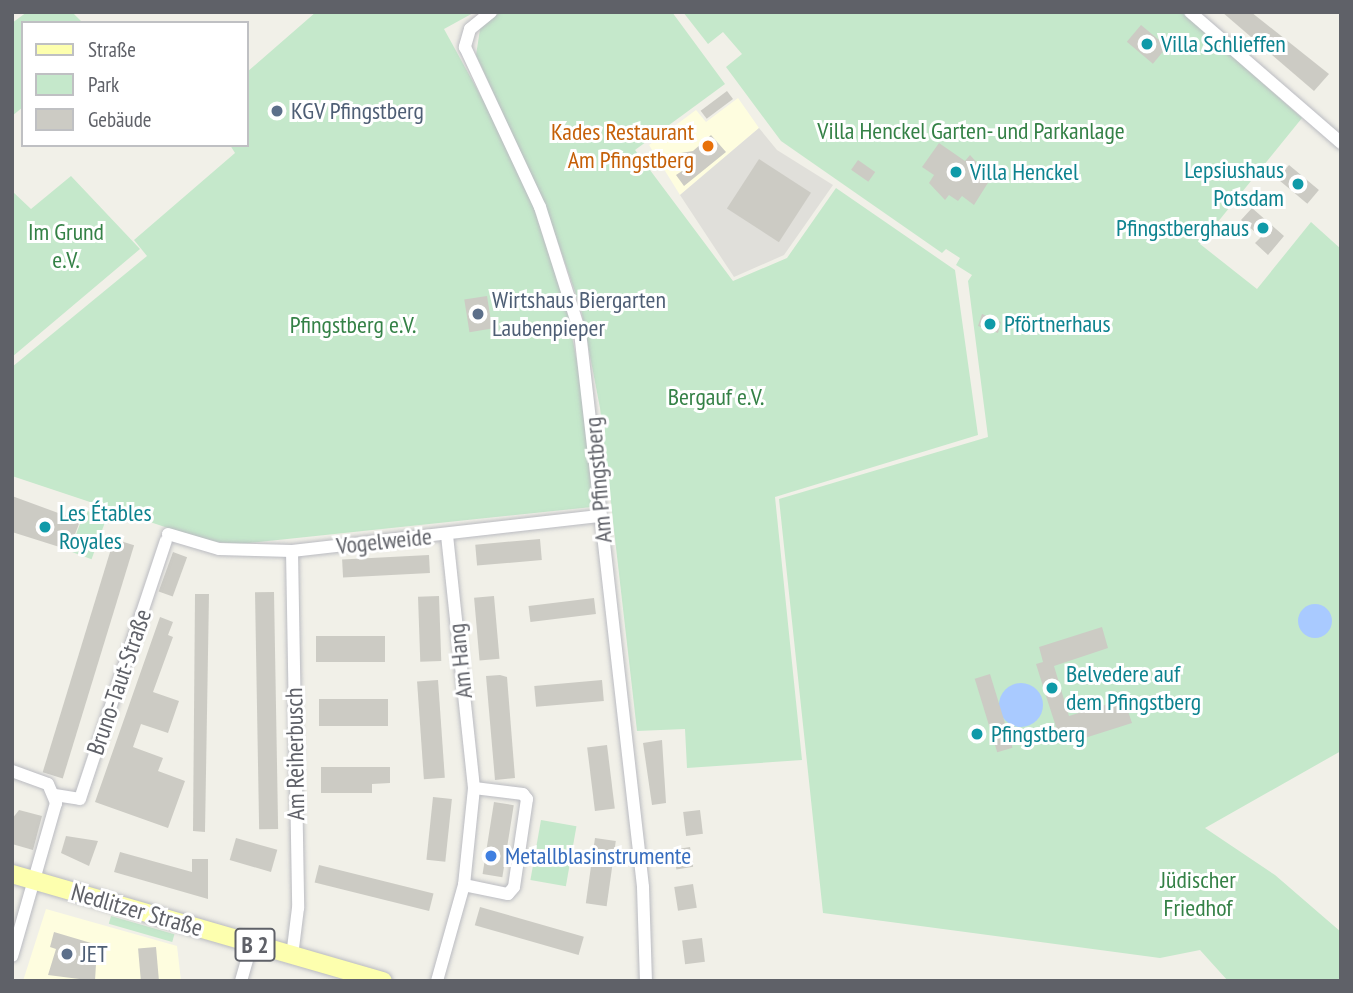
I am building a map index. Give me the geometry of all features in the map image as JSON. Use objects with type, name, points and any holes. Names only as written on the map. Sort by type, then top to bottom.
[{"type":"main road","name":"Nedlitzer Straße","points":[[12,874],[383,981]]},
{"type":"street","name":"Am Pfingstberg","points":[[491,12],[470,29],[465,47],[525,169],[572,301],[591,401],[601,516],[643,887],[646,981]]},
{"type":"street","points":[[1190,12],[1341,143]]},
{"type":"street","name":"Vogelweide","points":[[167,538],[219,549],[292,551],[601,516]]},
{"type":"street","name":"Am Hang","points":[[437,981],[464,885],[474,788],[447,534]]},
{"type":"street","name":"Bruno-Taut-Straße","points":[[55,795],[80,799],[167,538]]},
{"type":"street","name":"Am Reiherbusch","points":[[292,551],[298,908],[292,956]]},
{"type":"street","points":[[12,771],[48,784],[55,795],[35,881],[12,956]]},
{"type":"street","points":[[464,885],[508,894],[514,887],[527,799],[523,794],[474,788]]},
{"type":"street","points":[[241,981],[252,943]]},
{"type":"shaded area","points":[[738,98],[759,128],[680,195],[649,145],[696,110],[706,122]]},
{"type":"shaded area","points":[[759,128],[777,150],[833,185],[784,255],[734,277],[680,195]]},
{"type":"shaded area","points":[[46,909],[177,946],[181,981],[23,981]]},
{"type":"green space","points":[[27,12],[72,12],[81,21],[21,21],[21,109],[12,116],[12,23]]},
{"type":"green space","name":"Pfingstberg e.V.","points":[[316,12],[475,12],[444,29],[504,138],[534,208],[567,311],[585,402],[592,507],[240,544],[207,541],[12,476],[12,367],[147,256],[134,240],[235,153],[231,147],[248,147],[248,71]]},
{"type":"green space","name":"Bergauf e.V.","points":[[502,12],[672,12],[725,84],[635,150],[733,281],[787,258],[836,188],[955,270],[978,435],[775,497],[802,760],[687,768],[685,729],[637,731],[600,408],[581,309],[545,205],[476,55],[481,23]]},
{"type":"green space","points":[[683,12],[1182,12],[1302,118],[1200,244],[1257,289],[1311,222],[1341,249],[1341,751],[1205,828],[1275,875],[1341,932],[1341,981],[1228,981],[1200,950],[1160,958],[823,913],[779,499],[988,437],[968,281],[972,275],[956,265],[960,258],[946,249],[942,253],[781,141],[726,67],[742,54],[723,32],[708,44]]},
{"type":"green space","name":"Im Grund e.V.","points":[[71,176],[140,249],[12,357],[12,191],[31,209]]},
{"type":"green space","points":[[85,510],[107,518],[92,559],[70,551]]},
{"type":"green space","points":[[541,820],[576,826],[566,886],[530,880]]},
{"type":"green space","points":[[111,916],[174,934],[172,942],[109,924]]},
{"type":"water","points":[[1315,604],[1327,609],[1332,621],[1327,633],[1315,638],[1303,633],[1298,621],[1303,609]]},
{"type":"water","points":[[1021,683],[1036,690],[1043,705],[1036,720],[1021,727],[1006,720],[999,705],[1006,690]]},
{"type":"building","points":[[1222,12],[1251,12],[1329,74],[1314,91]]},
{"type":"building","name":"Villa Schlieffen","points":[[1141,25],[1167,47],[1153,64],[1127,42]]},
{"type":"building","points":[[727,91],[733,99],[707,119],[701,111]]},
{"type":"building","points":[[711,135],[726,152],[684,186],[676,175],[691,165],[681,153],[693,151]]},
{"type":"building","name":"Villa Henckel","points":[[939,143],[965,161],[970,155],[991,178],[974,205],[962,196],[958,201],[949,195],[945,200],[929,183],[934,175],[922,167]]},
{"type":"building","points":[[759,159],[811,193],[779,242],[727,208]]},
{"type":"building","points":[[858,160],[875,172],[868,182],[851,170]]},
{"type":"building","name":"Lepsiushaus Potsdam","points":[[1289,165],[1319,190],[1307,204],[1277,179]]},
{"type":"building","name":"Pfingstberghaus","points":[[1252,208],[1284,236],[1268,255],[1255,243],[1261,237],[1241,220]]},
{"type":"building","name":"Wirtshaus Biergarten Laubenpieper","points":[[487,296],[492,329],[469,332],[464,300]]},
{"type":"building","name":"Pförtnerhaus","points":[[982,314],[1001,322],[998,333],[978,326]]},
{"type":"building","name":"Les Étables Royales","points":[[12,496],[80,521],[69,550],[12,532]]},
{"type":"building","points":[[114,539],[134,545],[63,778],[43,772]]},
{"type":"building","points":[[540,539],[542,560],[477,566],[475,545]]},
{"type":"building","points":[[173,552],[187,557],[173,597],[159,591]]},
{"type":"building","points":[[429,555],[430,573],[343,578],[342,560]]},
{"type":"building","points":[[255,592],[274,592],[278,829],[259,829]]},
{"type":"building","points":[[195,594],[209,594],[205,832],[193,831]]},
{"type":"building","points":[[439,596],[441,661],[420,662],[418,597]]},
{"type":"building","points":[[494,596],[499,659],[480,661],[474,598]]},
{"type":"building","points":[[594,598],[596,614],[530,622],[528,606]]},
{"type":"building","points":[[160,617],[173,622],[168,635],[173,637],[153,692],[179,701],[168,733],[141,724],[133,747],[163,758],[158,771],[185,781],[168,828],[95,802]]},
{"type":"building","points":[[1102,627],[1108,648],[1054,666],[1069,716],[1124,699],[1132,723],[1069,743],[1064,727],[1057,730],[1036,664],[1043,662],[1039,647]]},
{"type":"building","points":[[316,636],[385,636],[385,662],[316,662]]},
{"type":"building","points":[[990,674],[1013,748],[997,752],[975,679]]},
{"type":"building","points":[[486,676],[507,677],[515,778],[495,780]]},
{"type":"building","points":[[438,680],[445,778],[424,779],[417,681]]},
{"type":"building","points":[[602,680],[604,701],[536,707],[534,686]]},
{"type":"building","points":[[319,699],[388,699],[388,726],[319,726]]},
{"type":"building","points":[[662,740],[666,803],[652,805],[643,743]]},
{"type":"building","points":[[607,745],[615,809],[595,811],[587,747]]},
{"type":"building","points":[[321,767],[390,767],[390,783],[372,784],[372,793],[321,793]]},
{"type":"building","points":[[433,797],[452,799],[445,862],[426,860]]},
{"type":"building","points":[[494,802],[514,805],[502,877],[483,874]]},
{"type":"building","points":[[19,810],[42,816],[33,850],[12,844],[12,819]]},
{"type":"building","points":[[700,810],[703,834],[686,836],[683,812]]},
{"type":"building","points":[[66,836],[98,841],[89,866],[61,853]]},
{"type":"building","points":[[236,838],[277,850],[271,872],[230,860]]},
{"type":"building","points":[[595,838],[616,841],[607,906],[586,903]]},
{"type":"building","points":[[690,847],[693,867],[676,869],[673,850]]},
{"type":"building","points":[[120,852],[192,872],[192,859],[208,859],[208,899],[114,872]]},
{"type":"building","points":[[319,865],[433,894],[429,911],[315,882]]},
{"type":"building","points":[[693,884],[697,908],[678,911],[674,887]]},
{"type":"building","points":[[480,907],[584,937],[579,955],[475,925]]},
{"type":"building","points":[[54,932],[91,943],[86,962],[96,964],[95,981],[48,975],[56,949],[50,947]]},
{"type":"building","points":[[702,938],[705,962],[685,964],[682,940]]},
{"type":"building","points":[[156,947],[159,981],[141,981],[138,949]]},
{"type":"place","name":"Villa Schlieffen","points":[[1147,44]]},
{"type":"place","name":"KGV Pfingstberg","points":[[277,111]]},
{"type":"place","name":"Kades Restaurant Am Pfingstberg","points":[[708,146]]},
{"type":"place","name":"Villa Henckel","points":[[956,172]]},
{"type":"place","name":"Lepsiushaus Potsdam","points":[[1298,184]]},
{"type":"place","name":"Pfingstberghaus","points":[[1263,228]]},
{"type":"place","name":"Wirtshaus Biergarten Laubenpieper","points":[[478,314]]},
{"type":"place","name":"Pförtnerhaus","points":[[990,324]]},
{"type":"place","name":"Les Étables Royales","points":[[45,527]]},
{"type":"place","name":"Belvedere auf dem Pfingstberg","points":[[1052,688]]},
{"type":"place","name":"Pfingstberg","points":[[977,734]]},
{"type":"place","name":"Metallblasinstrumente","points":[[491,856]]},
{"type":"place","name":"JET","points":[[67,954]]},
{"type":"park label","name":"Villa Henckel Garten- und Parkanlage","points":[[971,131]]},
{"type":"park label","name":"Jüdischer Friedhof","points":[[1198,894]]}]
